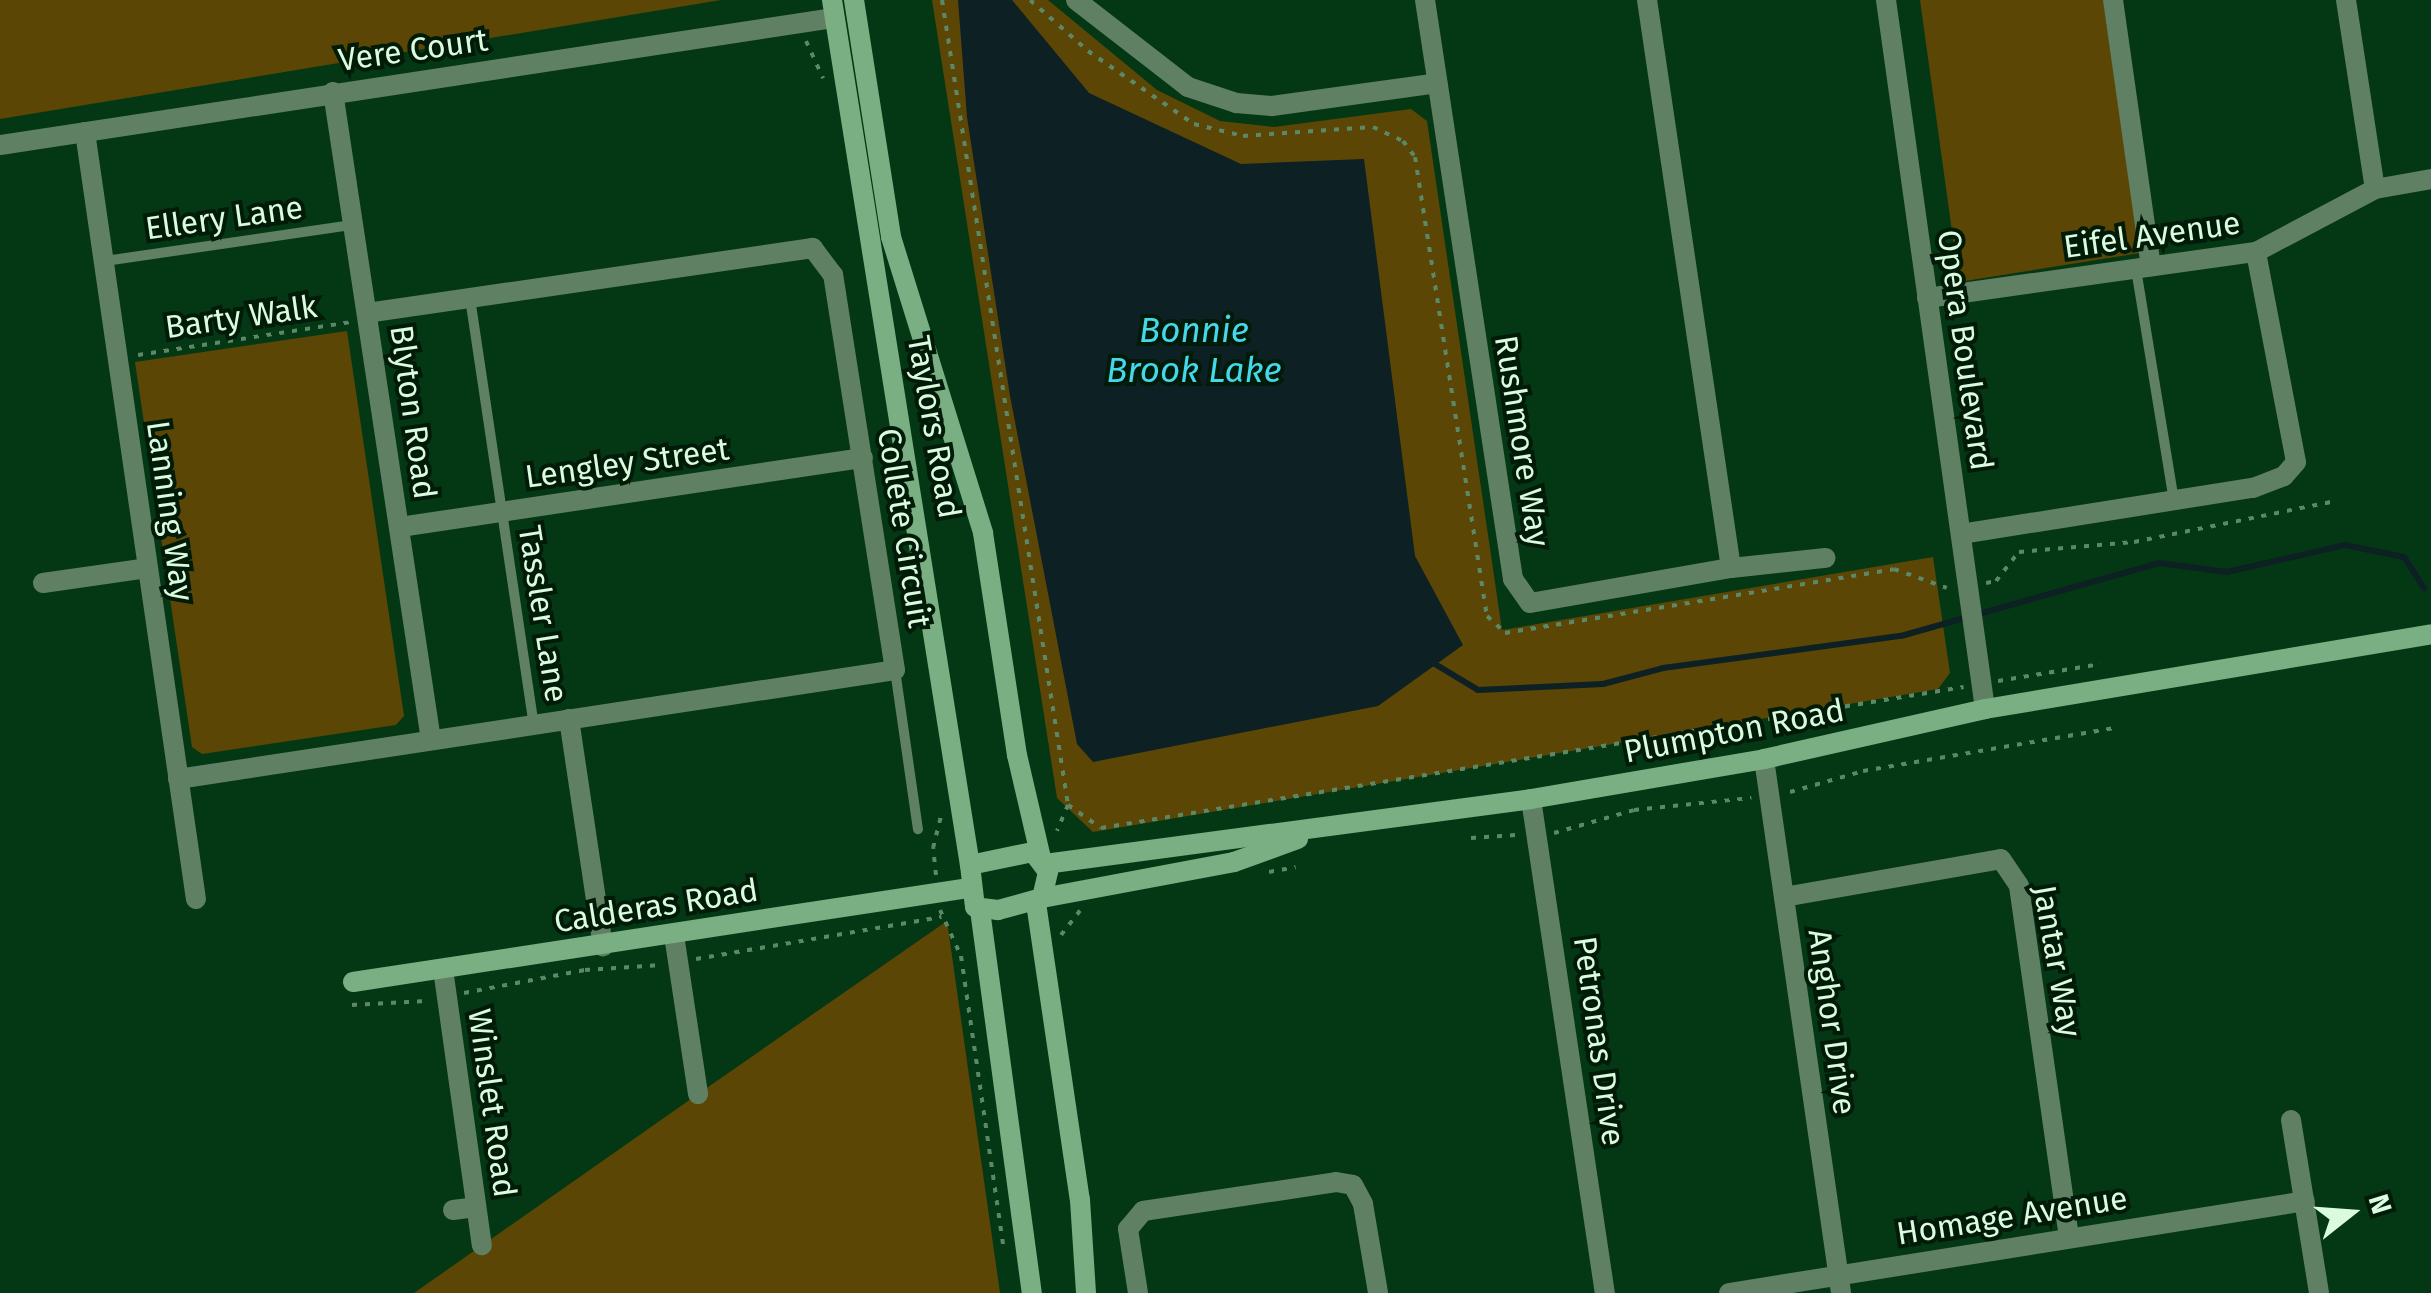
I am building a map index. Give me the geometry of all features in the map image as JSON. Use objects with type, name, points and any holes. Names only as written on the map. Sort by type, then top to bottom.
[{"type":"street","points":[[854,0],[891,237],[983,533],[1017,755],[1048,882],[1039,900],[1080,1200],[1086,1293]]},
{"type":"street","points":[[1076,0],[1188,87],[1236,103],[1272,106],[1437,83],[1425,0]]},
{"type":"street","points":[[1647,0],[1731,568],[1826,558]]},
{"type":"street","name":"Opera Boulevard","points":[[1886,0],[1985,708]]},
{"type":"street","points":[[2114,0],[2143,267]]},
{"type":"street","points":[[2346,0],[2375,188]]},
{"type":"street","name":"Vere Court","points":[[0,145],[833,9]]},
{"type":"street","name":"Taylors Road","points":[[833,9],[970,865],[968,888]]},
{"type":"street","name":"Rushmore Way","points":[[1437,83],[1513,579],[1530,603],[1731,568]]},
{"type":"street","name":"Blyton Road","points":[[333,92],[431,740]]},
{"type":"street","name":"Lanning Way","points":[[85,132],[196,899]]},
{"type":"street","name":"Eifel Avenue","points":[[1928,298],[2256,252],[2375,188],[2431,180]]},
{"type":"street","name":"Collete Circuit","points":[[178,779],[895,670],[832,274],[813,248],[368,314]]},
{"type":"street","points":[[1960,534],[2254,488],[2284,476],[2296,462],[2256,252]]},
{"type":"street","name":"Lengley Street","points":[[400,528],[863,458]]},
{"type":"street","points":[[43,583],[147,568]]},
{"type":"street","name":"Plumpton Road","points":[[970,865],[1025,851],[1043,861],[1532,798],[1764,758],[1985,708],[2431,634]]},
{"type":"street","points":[[569,719],[603,946]]},
{"type":"street","name":"Anghor Drive","points":[[1764,758],[1840,1284]]},
{"type":"street","name":"Petronas Drive","points":[[1532,798],[1605,1293]]},
{"type":"street","points":[[980,910],[1234,862],[1333,826]]},
{"type":"street","name":"Jantar Way","points":[[1784,897],[2001,859],[2019,886],[2070,1236]]},
{"type":"street","points":[[968,888],[980,910],[1032,1293]]},
{"type":"street","name":"Calderas Road","points":[[353,982],[968,888]]},
{"type":"street","points":[[674,934],[698,1094]]},
{"type":"street","name":"Winslet Road","points":[[443,970],[482,1245]]},
{"type":"street","points":[[2292,1120],[2319,1293]]},
{"type":"street","points":[[1138,1293],[1128,1229],[1143,1211],[1336,1182],[1352,1185],[1363,1204],[1378,1293]]},
{"type":"street","name":"Homage Avenue","points":[[1728,1293],[1840,1284],[2070,1236],[2305,1200]]},
{"type":"street","points":[[453,1210],[476,1207]]},
{"type":"lane","name":"Ellery Lane","points":[[104,262],[352,225]]},
{"type":"lane","points":[[2143,267],[2174,501]]},
{"type":"lane","name":"Tassler Lane","points":[[470,298],[534,724]]},
{"type":"lane","points":[[895,670],[918,828]]},
{"type":"path","points":[[942,0],[1068,805],[1057,831]]},
{"type":"path","points":[[1030,0],[1088,51],[1194,124],[1243,136],[1373,127],[1402,141],[1415,157],[1486,616],[1504,633],[1894,569],[1920,574],[1941,589],[1996,582],[2019,552],[2134,542],[2331,502]]},
{"type":"path","name":"Barty Walk","points":[[118,358],[343,326],[368,314]]},
{"type":"path","points":[[1068,805],[1101,828],[2101,664]]},
{"type":"path","points":[[1471,838],[1539,836],[1634,810],[1769,795],[1863,771],[2114,728]]},
{"type":"path","points":[[352,1005],[446,998],[498,982],[679,963],[788,938],[942,917],[961,956],[1003,1244]]},
{"type":"shaded area","points":[[0,0],[721,0],[0,119]]},
{"type":"shaded area","points":[[932,0],[1048,0],[1157,90],[1220,121],[1274,127],[1411,109],[1427,121],[1502,630],[1933,557],[1950,673],[1938,689],[1093,832],[1057,798]]},
{"type":"shaded area","points":[[1920,0],[2103,0],[2140,253],[1959,282]]},
{"type":"shaded area","points":[[347,331],[404,716],[396,725],[202,754],[192,747],[135,362]]},
{"type":"shaded area","points":[[947,921],[1000,1293],[414,1293],[698,1094]]},
{"type":"water","name":"Bonnie Brook Lake","points":[[958,0],[1012,0],[1089,93],[1241,164],[1364,159],[1415,556],[1463,645],[1378,706],[1093,762],[1077,744],[1010,396],[967,117]]},
{"type":"waterway","points":[[1430,661],[1478,690],[1603,684],[1663,668],[1901,636],[2159,563],[2227,572],[2345,545],[2404,557],[2424,588]]}]
